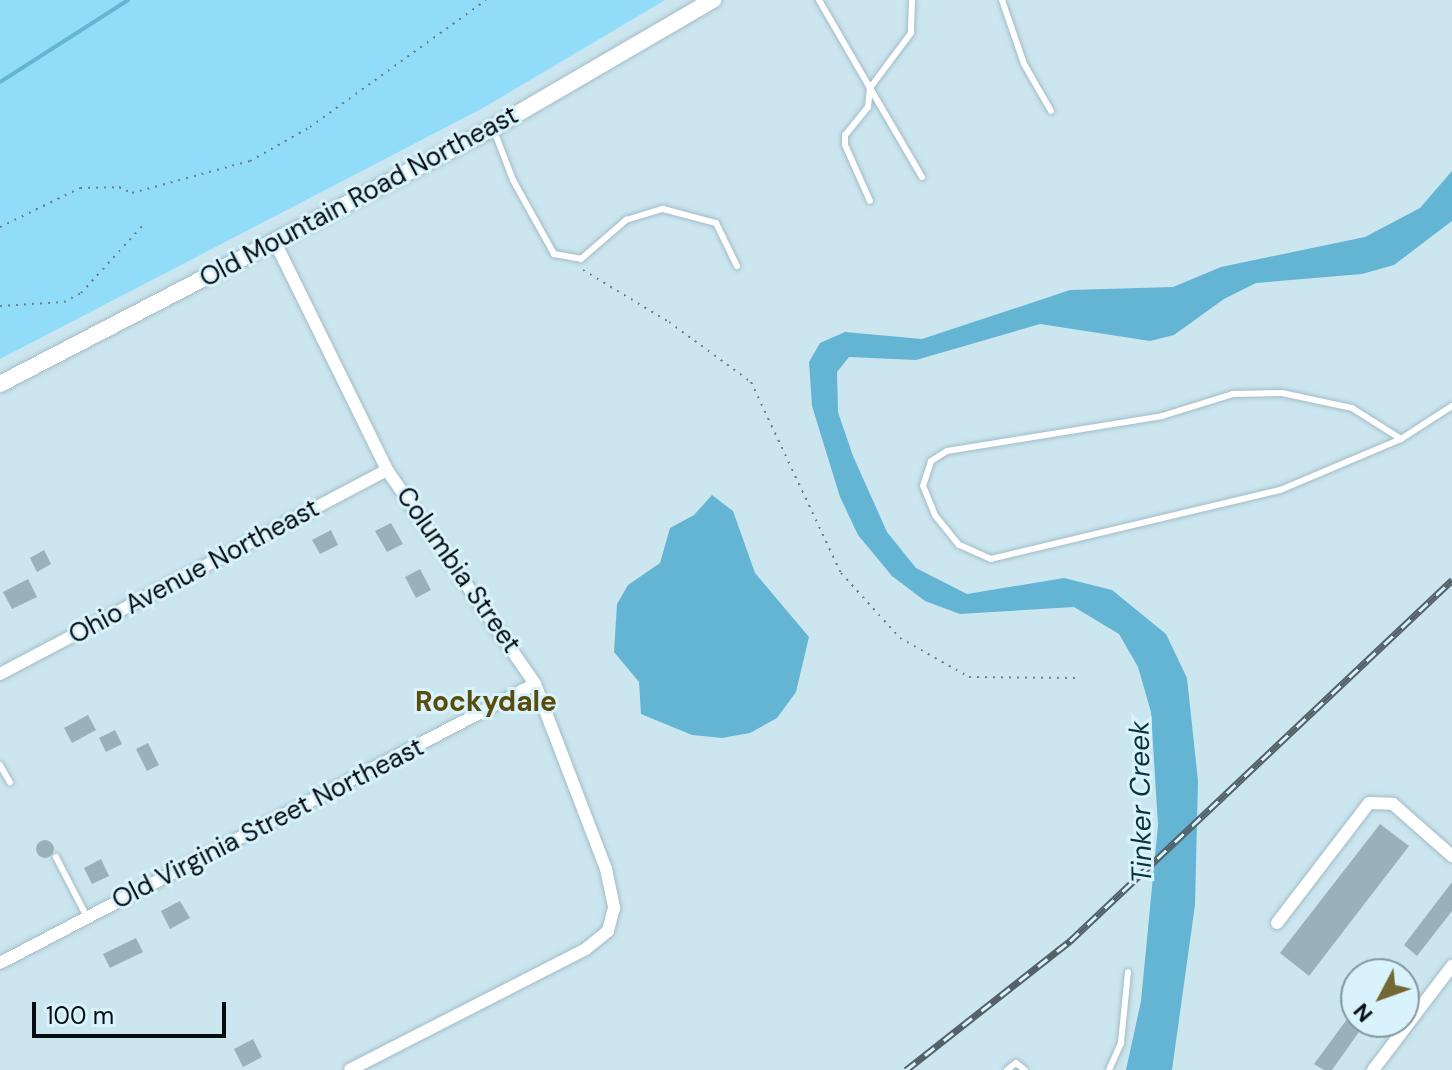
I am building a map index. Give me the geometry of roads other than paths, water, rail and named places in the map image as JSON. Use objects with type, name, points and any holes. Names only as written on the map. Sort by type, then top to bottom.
[{"type":"street","name":"Old Mountain Road Northeast","points":[[0,384],[493,128],[713,0]]},
{"type":"street","name":"Columbia Street","points":[[275,242],[387,470],[535,684],[606,869],[614,908],[608,931],[586,949],[350,1070]]},
{"type":"street","name":"Ohio Avenue Northeast","points":[[0,674],[387,470]]},
{"type":"street","name":"Old Virginia Street Northeast","points":[[0,963],[535,684]]},
{"type":"street","points":[[1277,923],[1369,803],[1393,804],[1452,856]]},
{"type":"street","points":[[1373,1070],[1452,966]]},
{"type":"lane","points":[[819,0],[922,177]]},
{"type":"lane","points":[[870,201],[845,145],[845,135],[868,107],[870,88],[911,33],[912,0]]},
{"type":"lane","points":[[1002,0],[1024,64],[1051,111]]},
{"type":"lane","points":[[493,128],[547,247],[569,260],[589,256],[636,214],[663,209],[716,223],[737,266]]},
{"type":"lane","points":[[1401,439],[1370,416],[1305,396],[1233,394],[1162,416],[947,451],[931,461],[923,486],[935,515],[959,545],[991,559],[1280,490],[1401,439],[1452,406]]},
{"type":"lane","points":[[0,765],[10,782]]},
{"type":"lane","points":[[56,857],[87,917]]},
{"type":"lane","points":[[1109,1070],[1121,1043],[1128,972]]},
{"type":"lane","points":[[1007,1070],[1016,1063],[1025,1070]]},
{"type":"waterway","points":[[0,82],[128,0]]},
{"type":"railway","points":[[906,1070],[1070,941],[1452,580]]},
{"type":"district","name":"Rockydale","points":[[486,702]]},
{"type":"water label","name":"Tinker Creek","points":[[1141,802]]}]
